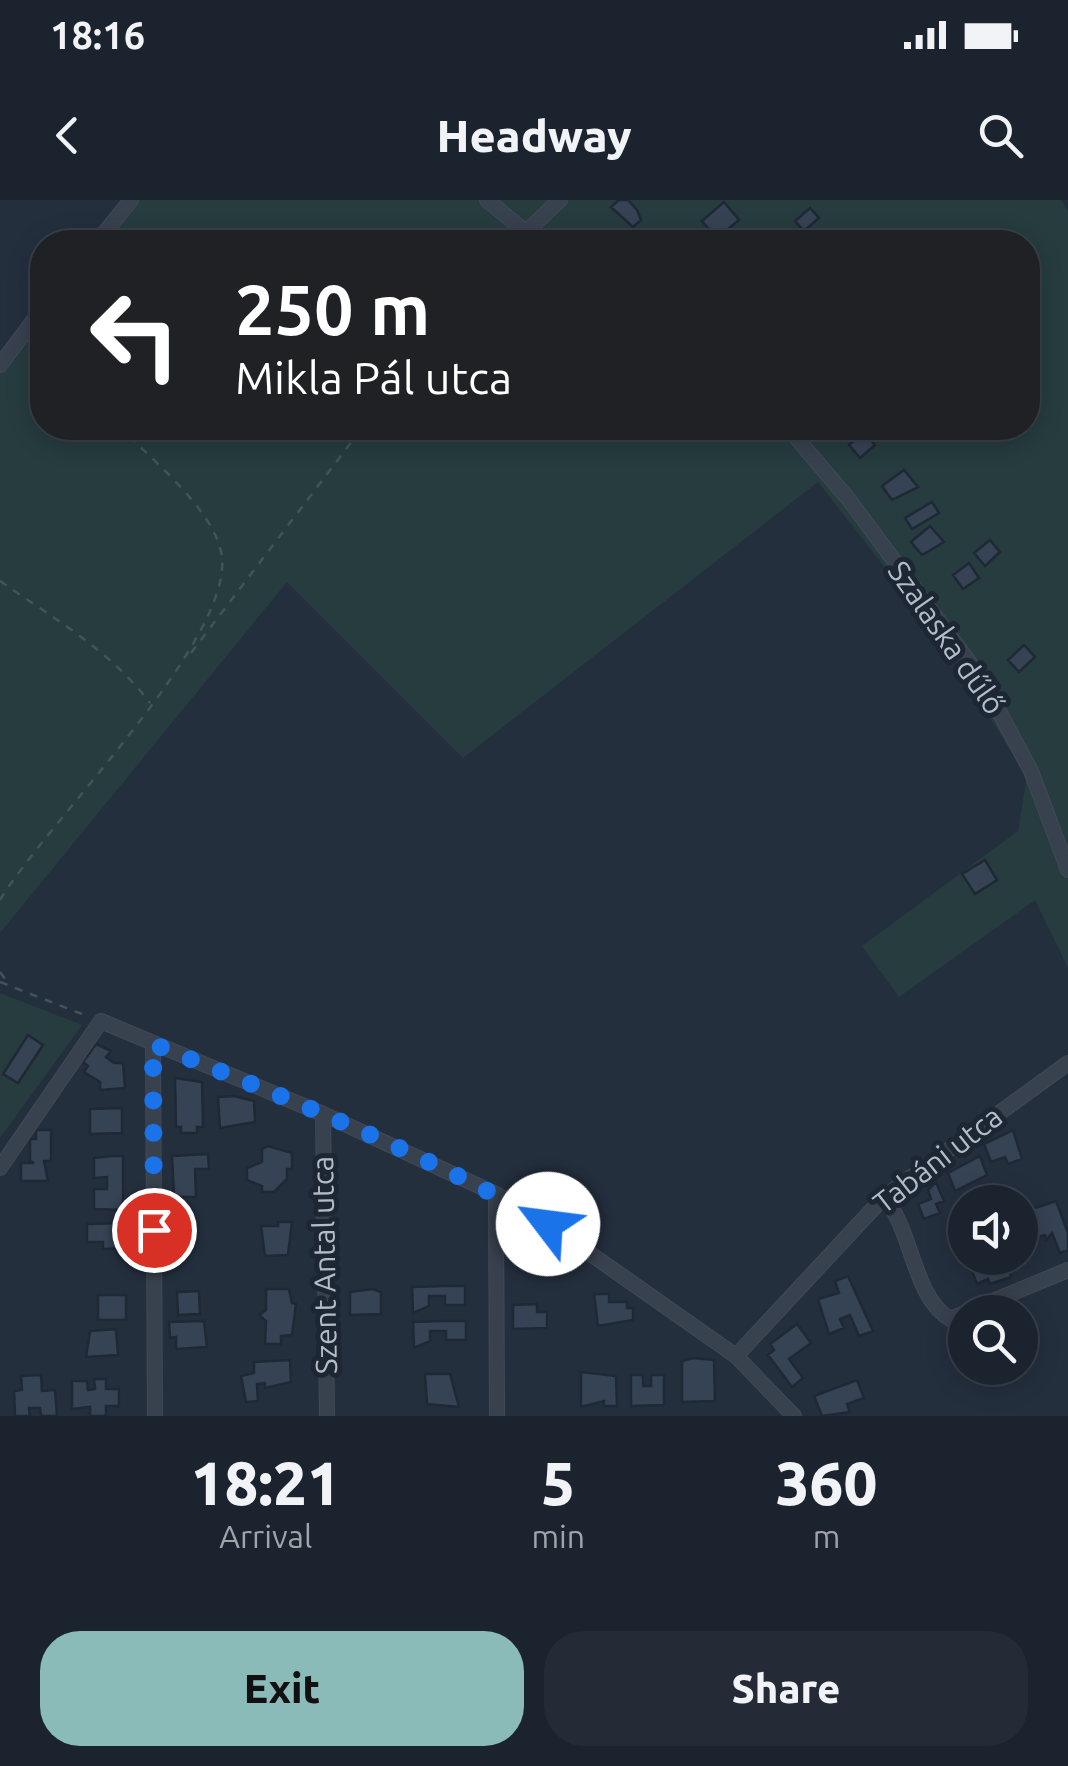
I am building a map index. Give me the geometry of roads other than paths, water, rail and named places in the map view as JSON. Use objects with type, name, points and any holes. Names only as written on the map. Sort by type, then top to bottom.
[{"type":"street","points":[[106,230],[131,200]]},
{"type":"street","points":[[488,200],[524,230]]},
{"type":"street","points":[[537,230],[560,200]]},
{"type":"street","points":[[0,365],[30,325]]},
{"type":"street","name":"Szalaska dűlő","points":[[798,440],[850,501],[981,678],[1031,771],[1068,870]]},
{"type":"street","points":[[0,1168],[101,1022],[323,1114],[496,1194],[548,1224],[736,1356],[790,1414]]},
{"type":"street","points":[[153,1044],[155,1416]]},
{"type":"street","name":"Tabáni utca","points":[[736,1356],[884,1197],[1068,1062]]},
{"type":"street","name":"Szent Antal utca","points":[[323,1114],[327,1416]]},
{"type":"street","points":[[496,1194],[497,1416]]},
{"type":"street","points":[[884,1197],[898,1214],[935,1310],[948,1318]]},
{"type":"street","points":[[1009,1295],[1068,1270]]}]
